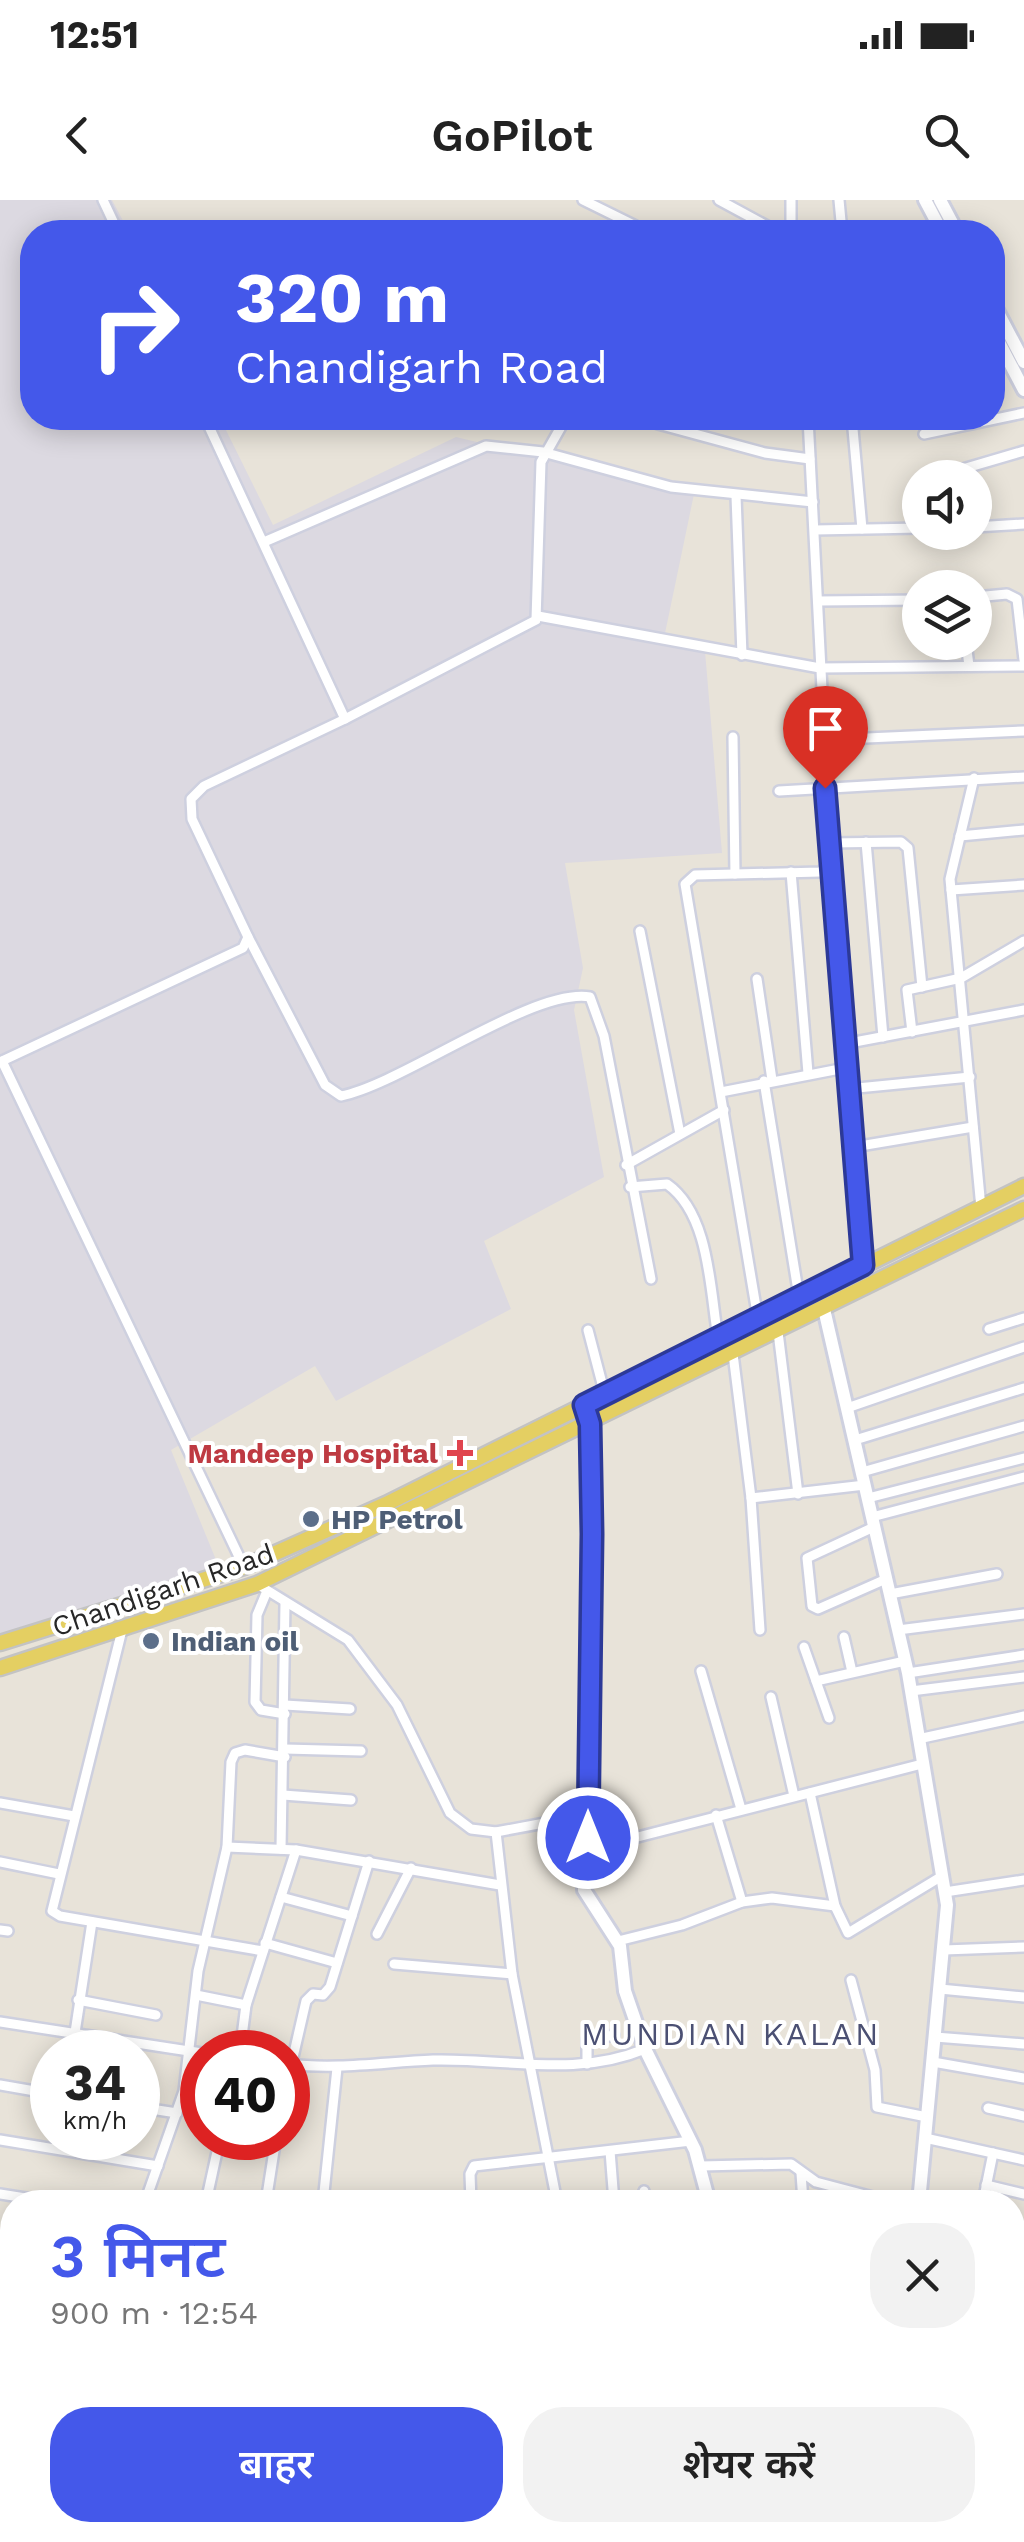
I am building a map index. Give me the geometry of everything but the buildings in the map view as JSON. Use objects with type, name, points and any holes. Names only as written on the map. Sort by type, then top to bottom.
[{"type":"main road","name":"Chandigarh Road","points":[[0,1643],[244,1567],[386,1504],[1024,1186]]},
{"type":"main road","name":"Chandigarh Road","points":[[0,1668],[262,1587],[1024,1209]]},
{"type":"street","points":[[583,200],[624,220]]},
{"type":"street","points":[[720,200],[756,220]]},
{"type":"street","points":[[1005,330],[1021,366],[1024,390]]},
{"type":"street","points":[[211,430],[345,719]]},
{"type":"street","points":[[538,616],[541,464],[559,430]]},
{"type":"street","points":[[680,430],[765,453],[810,459]]},
{"type":"street","points":[[809,430],[830,843],[828,868],[863,1265]]},
{"type":"street","points":[[854,430],[862,529]]},
{"type":"street","points":[[924,434],[943,430]]},
{"type":"street","points":[[264,542],[478,447],[546,452],[660,484],[736,496],[813,502]]},
{"type":"street","points":[[992,460],[1024,451]]},
{"type":"street","points":[[736,496],[742,655]]},
{"type":"street","points":[[992,526],[1024,524]]},
{"type":"street","points":[[814,530],[902,528]]},
{"type":"street","points":[[650,1279],[604,1036],[590,997],[572,997],[513,1018],[341,1096],[324,1085],[248,936],[192,819],[191,799],[204,786],[488,648],[538,616],[820,668],[1024,663],[1017,599],[1007,594],[992,595]]},
{"type":"street","points":[[818,601],[902,600]]},
{"type":"street","points":[[968,660],[969,666]]},
{"type":"street","points":[[822,740],[1024,732]]},
{"type":"street","points":[[733,737],[734,874]]},
{"type":"street","points":[[778,791],[1024,777]]},
{"type":"street","points":[[974,778],[950,890],[982,1208]]},
{"type":"street","points":[[960,836],[1024,830]]},
{"type":"street","points":[[866,842],[882,1037]]},
{"type":"street","points":[[830,843],[901,842],[908,848],[922,987]]},
{"type":"street","points":[[758,1319],[685,884],[695,875],[828,868]]},
{"type":"street","points":[[791,872],[808,1073]]},
{"type":"street","points":[[950,890],[1024,885]]},
{"type":"street","points":[[640,931],[680,1134]]},
{"type":"street","points":[[244,1567],[1,1062],[236,953],[248,936]]},
{"type":"street","points":[[912,1032],[906,992],[961,978],[1024,941]]},
{"type":"street","points":[[756,978],[800,1297]]},
{"type":"street","points":[[844,1044],[1024,1010]]},
{"type":"street","points":[[721,1092],[844,1068]]},
{"type":"street","points":[[847,1089],[970,1077]]},
{"type":"street","points":[[626,1165],[724,1110]]},
{"type":"street","points":[[854,1147],[973,1127]]},
{"type":"street","points":[[630,1187],[666,1184],[690,1212],[701,1243],[718,1338]]},
{"type":"street","points":[[824,1310],[906,1667],[946,1892],[944,1950],[919,2190]]},
{"type":"street","points":[[989,1329],[1024,1318]]},
{"type":"street","points":[[588,1330],[605,1394]]},
{"type":"street","points":[[778,1332],[798,1494]]},
{"type":"street","points":[[847,1408],[1024,1348]]},
{"type":"street","points":[[733,1354],[751,1498],[760,1630]]},
{"type":"street","points":[[854,1440],[1024,1388]]},
{"type":"street","points":[[584,1405],[590,1424],[588,1844],[584,1890],[618,1942],[624,1987],[645,2049],[691,2142],[706,2190]]},
{"type":"street","points":[[865,1485],[1024,1426]]},
{"type":"street","points":[[751,1498],[865,1485],[1024,1458]]},
{"type":"street","points":[[886,1579],[818,1609],[812,1606],[807,1558],[873,1522],[1024,1477]]},
{"type":"street","points":[[890,1594],[997,1574]]},
{"type":"street","points":[[350,1709],[261,1710],[255,1702],[257,1616],[262,1587],[327,1624],[360,1654],[397,1705],[454,1818],[476,1830],[496,1832],[587,1815]]},
{"type":"street","points":[[281,1849],[285,1603]]},
{"type":"street","points":[[898,1630],[1024,1614]]},
{"type":"street","points":[[122,1630],[52,1910],[92,1922],[264,1947],[337,1964]]},
{"type":"street","points":[[844,1637],[852,1672]]},
{"type":"street","points":[[804,1647],[829,1718]]},
{"type":"street","points":[[816,1681],[852,1672],[1024,1656]]},
{"type":"street","points":[[701,1670],[741,1809]]},
{"type":"street","points":[[911,1692],[1024,1677]]},
{"type":"street","points":[[771,1697],[794,1796]]},
{"type":"street","points":[[918,1738],[1024,1716]]},
{"type":"street","points":[[192,2030],[204,1941],[227,1847],[235,1754],[244,1750],[361,1750]]},
{"type":"street","points":[[588,1844],[922,1764]]},
{"type":"street","points":[[810,1793],[834,1906],[851,1933],[942,1876]]},
{"type":"street","points":[[283,1795],[351,1800]]},
{"type":"street","points":[[0,1803],[74,1816]]},
{"type":"street","points":[[716,1816],[742,1902]]},
{"type":"street","points":[[496,1832],[512,1974],[554,2190]]},
{"type":"street","points":[[227,1847],[296,1850],[500,1884]]},
{"type":"street","points":[[243,2030],[246,2005],[296,1850]]},
{"type":"street","points":[[298,2030],[306,2001],[327,1992],[369,1860]]},
{"type":"street","points":[[0,1862],[59,1874]]},
{"type":"street","points":[[377,1934],[410,1868]]},
{"type":"street","points":[[946,1892],[1024,1880]]},
{"type":"street","points":[[281,1897],[352,1916]]},
{"type":"street","points":[[618,1942],[682,1926],[742,1902],[772,1898],[834,1906]]},
{"type":"street","points":[[0,2022],[76,2030],[92,1922]]},
{"type":"street","points":[[944,1950],[1024,1947]]},
{"type":"street","points":[[394,1964],[512,1974]]},
{"type":"street","points":[[851,1980],[875,2070],[878,2107],[927,2118]]},
{"type":"street","points":[[940,1989],[1024,1997]]},
{"type":"street","points":[[196,1995],[246,2005]]},
{"type":"street","points":[[78,2000],[156,2016]]},
{"type":"street","points":[[587,2064],[587,2040],[614,2034]]},
{"type":"street","points":[[936,2037],[1024,2044]]},
{"type":"street","points":[[310,2066],[436,2060],[530,2067],[587,2064],[645,2049]]},
{"type":"street","points":[[933,2062],[1024,2078]]},
{"type":"street","points":[[324,2190],[336,2068]]},
{"type":"street","points":[[0,2085],[30,2090]]},
{"type":"street","points":[[149,2190],[180,2099]]},
{"type":"street","points":[[988,2108],[1024,2116]]},
{"type":"street","points":[[160,2110],[177,2113]]},
{"type":"street","points":[[925,2138],[1024,2160]]},
{"type":"street","points":[[0,2140],[158,2166]]},
{"type":"street","points":[[471,2190],[474,2166],[549,2154],[691,2142]]},
{"type":"street","points":[[610,2151],[613,2190]]},
{"type":"street","points":[[985,2190],[994,2153]]},
{"type":"street","points":[[209,2190],[215,2160]]},
{"type":"street","points":[[268,2190],[273,2160]]},
{"type":"street","points":[[701,2166],[791,2164],[816,2182],[846,2190]]},
{"type":"street","points":[[802,2173],[802,2190]]},
{"type":"street","points":[[986,2185],[1007,2190]]},
{"type":"shaded area","points":[[0,200],[112,200],[123,220],[20,220],[20,430],[226,430],[273,525],[456,437],[694,494],[663,643],[705,651],[722,853],[565,863],[583,968],[574,1010],[604,1177],[484,1241],[511,1309],[336,1401],[315,1366],[171,1450],[221,1572],[0,1637]]},
{"type":"place","name":"Mandeep Hospital","points":[[460,1453]]},
{"type":"place","name":"HP Petrol","points":[[311,1519]]},
{"type":"place","name":"Indian oil","points":[[151,1641]]},
{"type":"district","name":"MUNDIAN KALAN","points":[[731,2034]]},
{"type":"route","points":[[588,1838],[592,1534],[590,1424],[584,1405],[863,1265],[828,868],[831,860],[825,788]]}]
